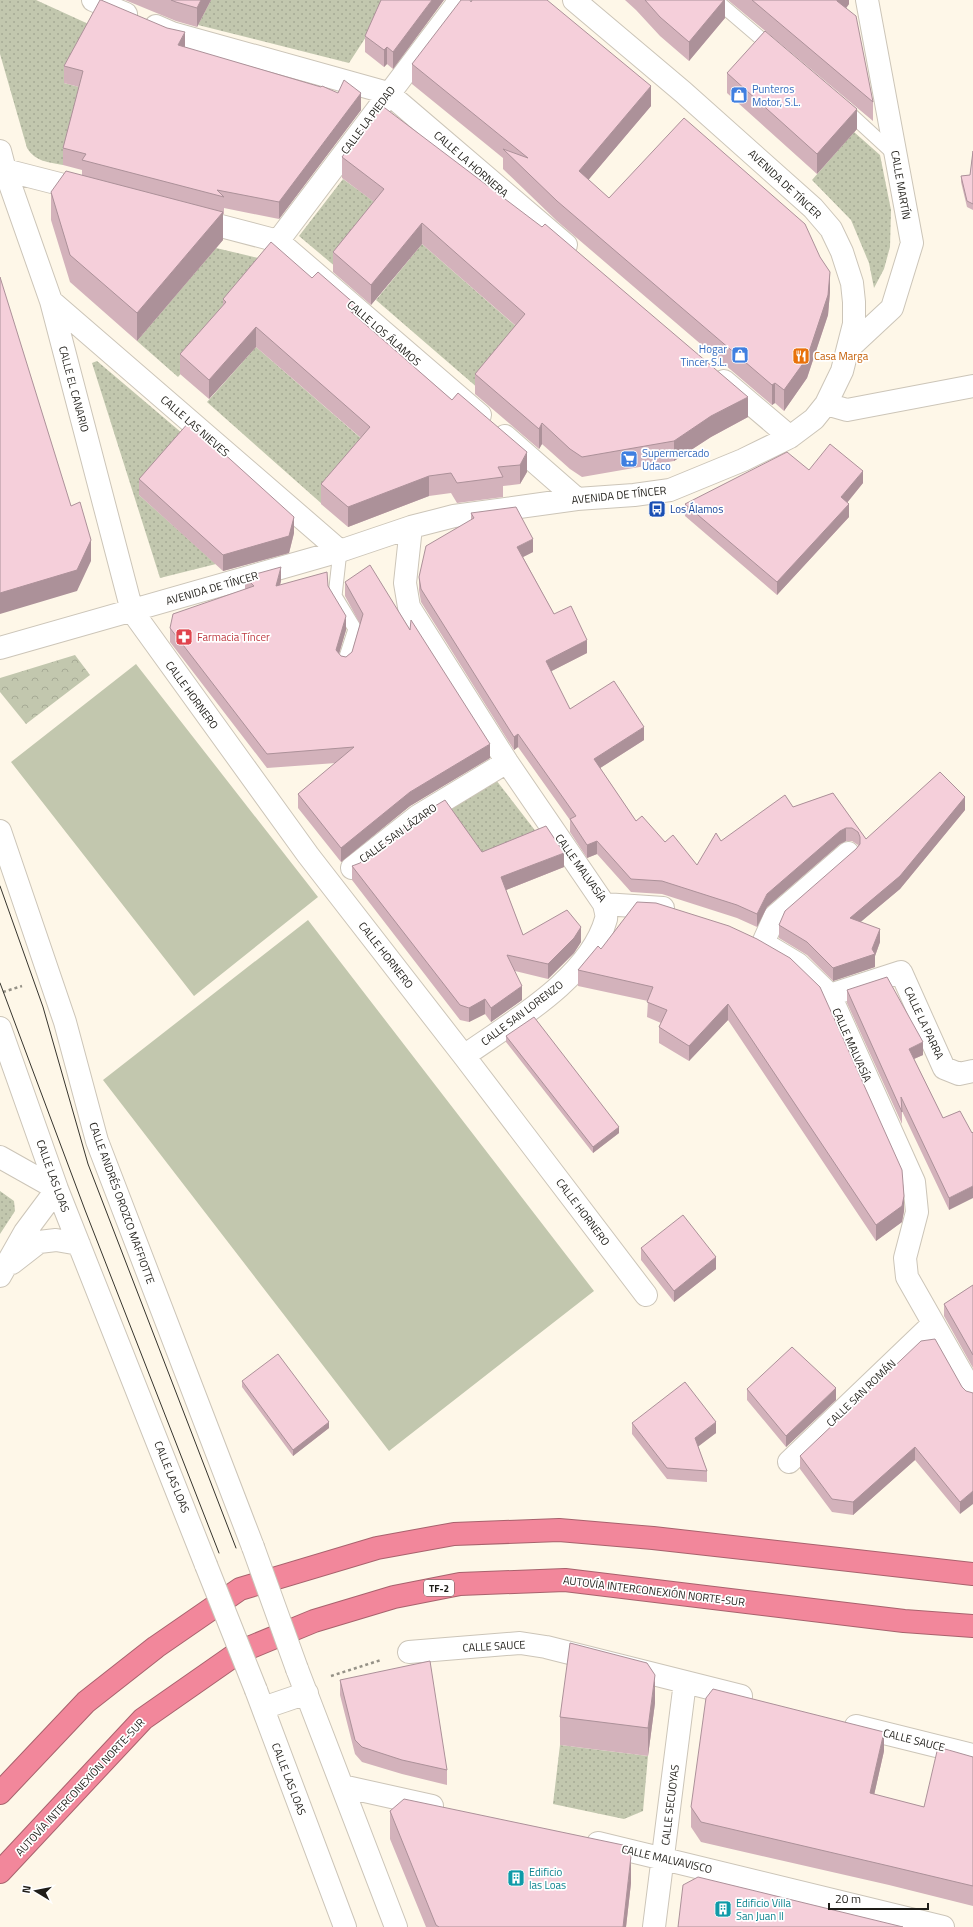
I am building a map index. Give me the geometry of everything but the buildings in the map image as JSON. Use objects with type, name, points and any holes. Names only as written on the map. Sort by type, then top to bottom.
[{"type":"highway","points":[[0,1793],[86,1702],[156,1646],[240,1589],[377,1548],[454,1534],[559,1530],[660,1539],[973,1574]]},
{"type":"highway","name":"AUTOVÍA INTERCONEXIÓN NORTE-SUR","points":[[0,1872],[143,1719],[239,1652],[314,1621],[394,1597],[460,1584],[566,1580],[904,1621],[973,1626]]},
{"type":"street","name":"CALLE LA HORNERA","points":[[93,0],[172,33],[388,94],[580,257]]},
{"type":"street","name":"CALLE LA PIEDAD","points":[[278,241],[460,0]]},
{"type":"street","name":"AVENIDA DE TÍNCER","points":[[0,648],[340,551],[411,527],[454,516],[577,499],[634,495],[670,490],[744,460],[790,437],[814,419],[826,404],[842,371],[854,324],[852,283],[842,252],[831,229],[813,208],[683,92],[574,0]]},
{"type":"street","name":"CALLE MARTÍN","points":[[848,349],[892,308],[912,243],[867,0]]},
{"type":"street","points":[[2,160],[103,195]]},
{"type":"street","name":"CALLE EL CANARIO","points":[[2,160],[51,301],[132,611]]},
{"type":"street","name":"CALLE LOS ÁLAMOS","points":[[172,213],[278,241],[577,499]]},
{"type":"street","name":"CALLE LAS NIEVES","points":[[51,301],[340,551]]},
{"type":"street","points":[[712,370],[790,437]]},
{"type":"street","points":[[826,404],[847,410],[973,386]]},
{"type":"street","name":"CALLE MALVASÍA","points":[[411,527],[405,583],[409,608],[507,762],[604,904],[658,906],[681,913]]},
{"type":"street","name":"CALLE HORNERO","points":[[132,611],[308,855],[464,1056],[646,1295]]},
{"type":"street","name":"CALLE SAN LÁZARO","points":[[352,868],[418,816],[507,762]]},
{"type":"street","name":"CALLE ANDRÉS OROZCO MAFFIOTTE","points":[[0,831],[65,1022],[97,1141],[303,1682]]},
{"type":"street","name":"CALLE MALVASÍA","points":[[848,853],[774,916],[754,939],[798,964],[830,996],[914,1182],[917,1212],[905,1258],[907,1278],[973,1393]]},
{"type":"street","name":"CALLE SAN LORENZO","points":[[464,1056],[562,985],[592,951],[606,918],[604,904]]},
{"type":"street","name":"CALLE LA PARRA","points":[[830,996],[900,972],[944,1068],[959,1074],[973,1071]]},
{"type":"street","name":"CALLE LAS LOAS","points":[[0,1028],[57,1189],[259,1699],[345,1927]]},
{"type":"street","points":[[0,1157],[57,1189],[25,1232],[2,1272]]},
{"type":"street","points":[[2,1272],[39,1242],[56,1240],[79,1244]]},
{"type":"street","name":"CALLE SAN ROMÁN","points":[[788,1462],[933,1324]]},
{"type":"street","name":"CALLE SAUCE","points":[[409,1652],[520,1643],[546,1647],[760,1701]]},
{"type":"street","points":[[259,1699],[303,1682],[396,1927]]},
{"type":"street","name":"CALLE SECUOYAS","points":[[654,1927],[684,1682]]},
{"type":"street","name":"CALLE SAUCE","points":[[836,1721],[973,1756]]},
{"type":"street","points":[[342,1786],[448,1810]]},
{"type":"street","name":"CALLE MALVAVISCO","points":[[579,1839],[663,1858],[943,1927]]},
{"type":"lane","points":[[716,0],[781,55]]},
{"type":"lane","points":[[834,100],[896,155]]},
{"type":"lane","points":[[340,551],[336,596],[355,630],[344,663]]},
{"type":"path","points":[[3,992],[24,985]]},
{"type":"path","points":[[303,1682],[409,1652]]},
{"type":"green space","points":[[0,0],[36,0],[95,27],[64,83],[83,88],[63,165],[38,159],[27,148],[0,54]]},
{"type":"green space","points":[[211,0],[388,0],[349,63],[198,25]]},
{"type":"green space","points":[[854,132],[880,155],[891,210],[890,247],[884,269],[874,288],[869,263],[851,220],[812,180]]},
{"type":"green space","points":[[343,179],[376,203],[337,268],[299,236]]},
{"type":"green space","points":[[422,244],[526,335],[479,389],[376,300]]},
{"type":"green space","points":[[216,248],[271,261],[226,322],[178,377],[137,341]]},
{"type":"green space","points":[[256,347],[371,447],[322,504],[207,402]]},
{"type":"green space","points":[[97,361],[189,439],[139,495],[216,564],[160,578],[92,363]]},
{"type":"green space","points":[[75,655],[90,675],[26,724],[0,692],[0,678]]},
{"type":"green space","points":[[136,664],[318,897],[194,996],[11,762]]},
{"type":"green space","points":[[496,780],[544,842],[482,866],[443,811]]},
{"type":"green space","points":[[308,920],[594,1291],[389,1451],[103,1080]]},
{"type":"green space","points":[[0,1191],[14,1201],[15,1211],[0,1234]]},
{"type":"green space","points":[[560,1745],[648,1756],[643,1811],[624,1819],[553,1804]]},
{"type":"tram line","points":[[0,886],[43,1007],[88,1164],[236,1548]]},
{"type":"tram line","points":[[0,983],[85,1210],[219,1553]]},
{"type":"place","name":"Punteros Motor, S.L.","points":[[739,95]]},
{"type":"place","name":"Hogar Tincer S.L.","points":[[740,355]]},
{"type":"place","name":"Casa Marga","points":[[801,356]]},
{"type":"place","name":"Supermercado Udaco","points":[[629,459]]},
{"type":"place","name":"Los Álamos","points":[[657,509]]},
{"type":"place","name":"Farmacia Tíncer","points":[[184,637]]},
{"type":"place","name":"Edificio las Loas","points":[[516,1878]]},
{"type":"place","name":"Edificio Villa San Juan II","points":[[723,1909]]}]
